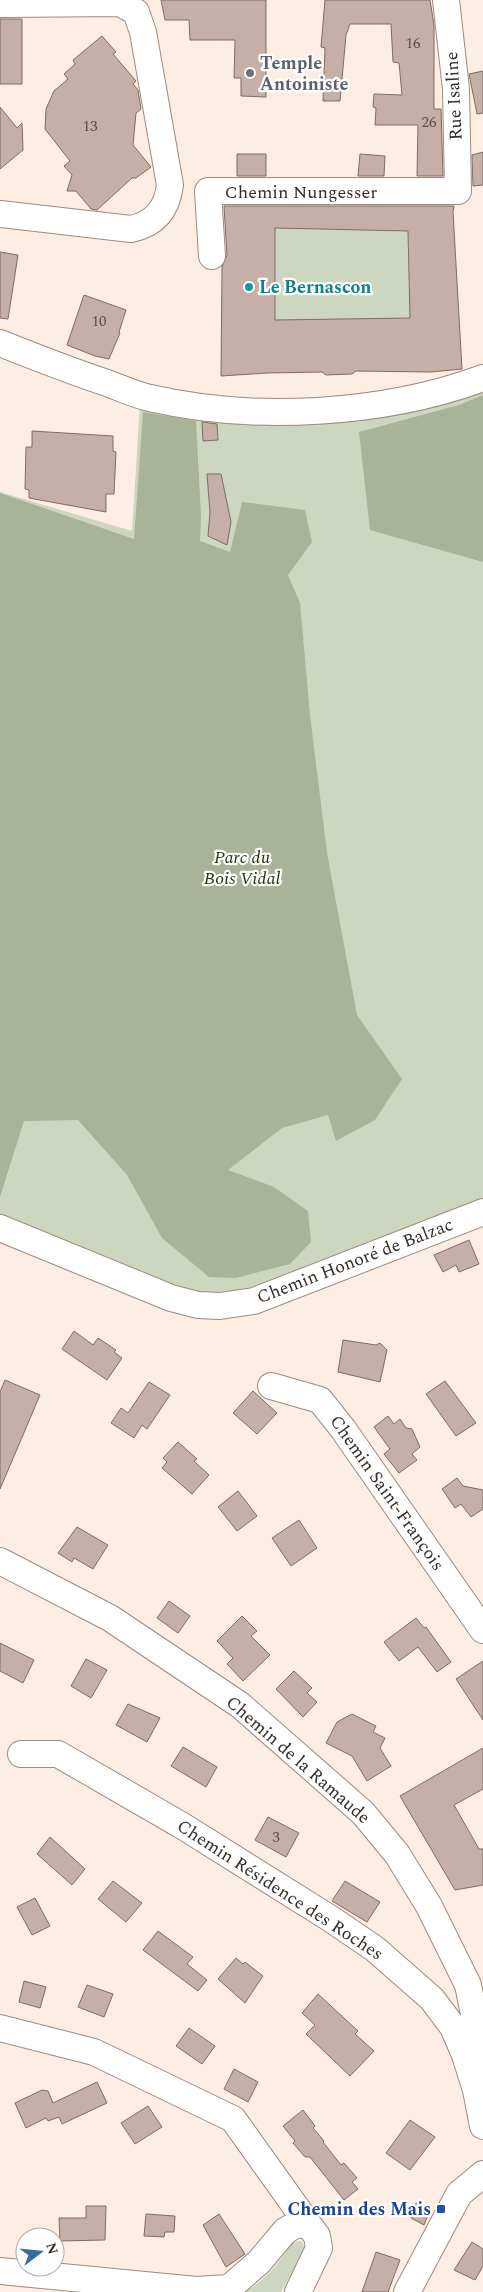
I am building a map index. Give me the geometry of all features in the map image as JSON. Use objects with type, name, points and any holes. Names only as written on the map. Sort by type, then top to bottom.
[{"type":"street","name":"Rue Isaline","points":[[446,0],[456,89],[458,191]]},
{"type":"street","points":[[0,4],[120,4],[136,12],[143,32],[170,185],[166,201],[157,216],[143,225],[131,229],[0,214]]},
{"type":"street","name":"Chemin Nungesser","points":[[212,256],[208,191],[458,191]]},
{"type":"street","points":[[0,343],[148,398],[215,410],[313,411],[356,408],[418,396],[483,378]]},
{"type":"street","name":"Chemin Honoré de Balzac","points":[[0,1228],[156,1293],[198,1305],[220,1306],[254,1301],[483,1212]]},
{"type":"street","name":"Chemin Saint-François","points":[[270,1386],[320,1400],[344,1429],[483,1630]]},
{"type":"street","name":"Chemin de la Ramaude","points":[[0,1561],[110,1618],[240,1705],[363,1813],[397,1854],[438,1924],[468,1985],[483,2058]]},
{"type":"street","name":"Chemin Résidence des Roches","points":[[21,1754],[58,1754],[188,1829],[375,1949],[432,1999],[453,2027],[471,2073],[483,2126]]},
{"type":"street","points":[[0,2028],[94,2052],[233,2119],[317,2236],[319,2248],[298,2292]]},
{"type":"street","points":[[407,2292],[459,2194],[483,2174]]},
{"type":"street","points":[[0,2271],[196,2290],[229,2288],[259,2262],[285,2230],[295,2225],[308,2224]]},
{"type":"green space","points":[[275,228],[408,231],[410,318],[275,320]]},
{"type":"green space","name":"Parc du Bois Vidal","points":[[483,389],[483,1203],[240,1293],[200,1296],[0,1219],[0,492],[132,531],[140,404],[175,414],[248,424],[358,422],[464,397]]},
{"type":"green space","points":[[483,395],[483,562],[370,530],[359,432],[459,405]]},
{"type":"green space","points":[[143,412],[196,421],[201,516],[200,541],[230,552],[242,502],[305,510],[312,542],[288,575],[300,603],[310,715],[327,853],[357,1015],[402,1079],[375,1120],[336,1141],[328,1115],[282,1128],[228,1170],[274,1187],[308,1211],[311,1242],[290,1264],[236,1278],[209,1277],[162,1238],[127,1175],[78,1120],[24,1121],[0,1197],[0,493],[134,539]]},
{"type":"green space","points":[[302,2241],[305,2250],[281,2292],[245,2292],[272,2270],[292,2242]]},
{"type":"building","points":[[161,0],[266,0],[266,97],[241,96],[241,78],[234,78],[235,40],[190,40],[189,20],[165,20]]},
{"type":"building","points":[[325,0],[430,0],[434,25],[434,109],[441,109],[443,176],[417,176],[418,125],[375,125],[376,108],[373,107],[374,94],[402,95],[399,63],[393,62],[391,24],[350,24],[346,35],[340,101],[323,101],[325,48],[321,47]]},
{"type":"building","points":[[0,19],[22,19],[22,84],[0,84]]},
{"type":"building","points":[[102,36],[116,52],[113,54],[136,81],[133,84],[138,90],[141,109],[136,113],[133,145],[151,167],[136,178],[132,178],[97,210],[91,209],[76,191],[67,191],[72,175],[64,166],[70,161],[45,129],[46,109],[54,91],[68,79],[64,74],[75,64],[73,60]]},
{"type":"building","points":[[483,71],[483,113],[477,114],[469,74]]},
{"type":"building","points":[[0,107],[17,128],[22,123],[23,150],[0,169]]},
{"type":"building","points":[[483,152],[483,185],[473,186],[472,155]]},
{"type":"building","points":[[237,154],[266,154],[266,176],[237,176]]},
{"type":"building","points":[[360,154],[385,156],[384,176],[358,176]]},
{"type":"building","name":"Le Bernascon","points":[[224,206],[454,206],[462,369],[431,372],[356,371],[352,374],[326,375],[322,372],[221,376],[222,267],[227,255]],"holes":[[[275,228],[408,231],[410,318],[275,320]]]},
{"type":"building","points":[[0,252],[18,255],[8,319],[0,318]]},
{"type":"building","points":[[84,295],[126,310],[120,333],[109,359],[95,356],[67,345]]},
{"type":"building","points":[[202,422],[217,424],[218,440],[203,441]]},
{"type":"building","points":[[32,431],[113,436],[113,451],[116,452],[114,494],[106,494],[106,512],[29,498],[29,490],[25,489],[26,447],[32,447]]},
{"type":"building","points":[[207,474],[221,474],[231,522],[227,545],[208,536],[210,512]]},
{"type":"building","points":[[469,1240],[479,1264],[459,1272],[456,1265],[443,1272],[434,1255]]},
{"type":"building","points":[[74,1331],[93,1345],[98,1338],[116,1350],[114,1352],[122,1358],[107,1380],[62,1349]]},
{"type":"building","points":[[343,1340],[376,1345],[380,1343],[387,1350],[380,1382],[338,1372]]},
{"type":"building","points":[[5,1380],[40,1395],[0,1489],[0,1392]]},
{"type":"building","points":[[445,1381],[476,1423],[456,1436],[426,1394]]},
{"type":"building","points":[[149,1382],[170,1395],[147,1429],[142,1425],[134,1438],[111,1423],[121,1408],[128,1413]]},
{"type":"building","points":[[253,1391],[277,1413],[257,1434],[233,1413]]},
{"type":"building","points":[[388,1416],[394,1424],[400,1419],[406,1428],[412,1429],[420,1447],[412,1454],[417,1460],[399,1473],[384,1454],[390,1449],[374,1427]]},
{"type":"building","points":[[178,1442],[197,1459],[194,1461],[209,1475],[192,1494],[162,1468],[167,1462],[163,1458]]},
{"type":"building","points":[[457,1478],[463,1486],[483,1490],[483,1509],[471,1517],[461,1504],[455,1508],[442,1489]]},
{"type":"building","points":[[238,1491],[257,1516],[237,1531],[218,1507]]},
{"type":"building","points":[[299,1520],[317,1548],[291,1566],[272,1538]]},
{"type":"building","points":[[77,1527],[108,1545],[93,1569],[74,1558],[72,1562],[58,1553]]},
{"type":"building","points":[[169,1601],[190,1616],[178,1633],[157,1618]]},
{"type":"building","points":[[242,1616],[257,1631],[251,1636],[270,1655],[243,1681],[227,1664],[233,1658],[217,1641]]},
{"type":"building","points":[[416,1618],[424,1628],[426,1627],[451,1662],[437,1672],[418,1647],[399,1661],[384,1642]]},
{"type":"building","points":[[0,1643],[34,1660],[23,1683],[0,1671]]},
{"type":"building","points":[[86,1659],[107,1670],[91,1698],[71,1686]]},
{"type":"building","points":[[483,1661],[483,1720],[456,1679]]},
{"type":"building","points":[[294,1671],[312,1688],[307,1693],[317,1702],[303,1717],[276,1689]]},
{"type":"building","points":[[128,1704],[160,1718],[147,1742],[116,1725]]},
{"type":"building","points":[[352,1714],[376,1726],[373,1732],[385,1738],[380,1748],[391,1766],[367,1781],[352,1756],[326,1743],[337,1722]]},
{"type":"building","points":[[183,1747],[217,1767],[206,1787],[171,1766]]},
{"type":"building","points":[[483,1748],[483,1789],[454,1805],[479,1849],[483,1849],[483,1885],[455,1890],[400,1796]]},
{"type":"building","points":[[268,1817],[299,1833],[286,1857],[255,1840]]},
{"type":"building","points":[[50,1837],[85,1869],[72,1885],[37,1854]]},
{"type":"building","points":[[113,1881],[142,1903],[126,1922],[98,1899]]},
{"type":"building","points":[[345,1881],[380,1902],[367,1922],[332,1901]]},
{"type":"building","points":[[35,1898],[50,1926],[32,1935],[17,1907]]},
{"type":"building","points":[[158,1931],[193,1957],[187,1964],[207,1980],[198,1991],[143,1950]]},
{"type":"building","points":[[236,1958],[243,1964],[245,1962],[263,1976],[245,2003],[218,1979]]},
{"type":"building","points":[[24,1981],[46,1987],[40,2008],[19,2002]]},
{"type":"building","points":[[87,1985],[113,1994],[104,2017],[78,2007]]},
{"type":"building","points":[[318,1994],[358,2031],[355,2034],[374,2051],[350,2076],[306,2034],[315,2025],[302,2013]]},
{"type":"building","points":[[189,2028],[215,2046],[202,2064],[176,2046]]},
{"type":"building","points":[[234,2069],[258,2082],[248,2102],[224,2089]]},
{"type":"building","points":[[97,2082],[107,2103],[62,2124],[59,2117],[48,2121],[46,2118],[26,2128],[15,2103],[42,2090],[48,2091],[53,2103]]},
{"type":"building","points":[[148,2106],[162,2127],[135,2144],[121,2123]]},
{"type":"building","points":[[303,2110],[315,2126],[313,2128],[341,2165],[344,2163],[357,2178],[352,2182],[358,2189],[344,2200],[310,2157],[305,2157],[293,2143],[295,2141],[283,2126]]},
{"type":"building","points":[[410,2120],[435,2137],[410,2170],[386,2153]]},
{"type":"building","points":[[416,2203],[430,2210],[424,2225],[411,2218]]},
{"type":"building","points":[[86,2206],[106,2206],[105,2240],[65,2241],[65,2227],[59,2227],[59,2218],[86,2218]]},
{"type":"building","points":[[146,2214],[175,2216],[174,2232],[165,2232],[164,2237],[144,2236]]},
{"type":"building","points":[[219,2214],[245,2254],[226,2267],[203,2225]]},
{"type":"building","points":[[472,2242],[483,2249],[483,2266],[475,2280],[454,2270]]},
{"type":"building","points":[[376,2252],[400,2260],[388,2292],[362,2292]]},
{"type":"place","name":"Temple Antoiniste","points":[[250,73]]},
{"type":"place","name":"Le Bernascon","points":[[249,287]]},
{"type":"place","name":"Chemin des Mais","points":[[441,2209]]}]
